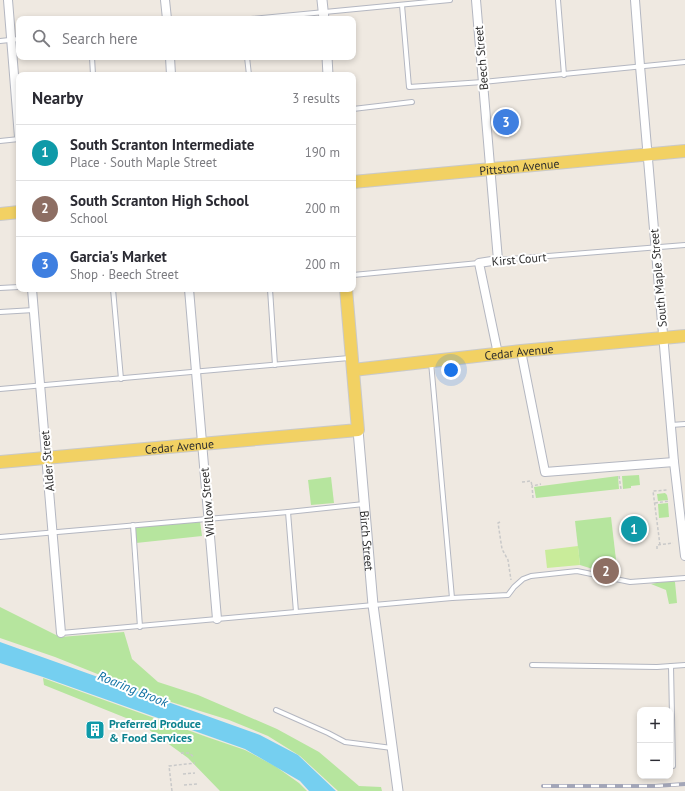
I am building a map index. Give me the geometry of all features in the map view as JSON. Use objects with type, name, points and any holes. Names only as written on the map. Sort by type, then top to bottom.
[{"type":"main road","name":"Pittston Avenue","points":[[356,182],[685,151]]},
{"type":"main road","points":[[0,214],[16,212]]},
{"type":"main road","name":"Birch Street","points":[[346,292],[358,430]]},
{"type":"main road","name":"Cedar Avenue","points":[[352,364],[431,362],[521,351],[685,336]]},
{"type":"main road","name":"Cedar Avenue","points":[[0,462],[358,430]]},
{"type":"street","points":[[8,0],[15,39],[16,72]]},
{"type":"street","points":[[165,0],[167,16]]},
{"type":"street","points":[[322,0],[324,15]]},
{"type":"street","name":"Beech Street","points":[[476,0],[498,260]]},
{"type":"street","name":"South Maple Street","points":[[636,0],[640,66],[663,338],[674,462],[685,556]]},
{"type":"street","points":[[170,60],[171,72]]},
{"type":"street","points":[[326,60],[328,72]]},
{"type":"street","name":"Kirst Court","points":[[479,263],[498,260]]},
{"type":"street","points":[[479,263],[498,354]]},
{"type":"street","name":"Alder Street","points":[[32,292],[61,633]]},
{"type":"street","name":"Willow Street","points":[[189,292],[217,619]]},
{"type":"street","points":[[521,351],[545,472],[674,462]]},
{"type":"street","name":"Birch Street","points":[[358,430],[373,605],[398,791]]},
{"type":"lane","points":[[306,16],[450,0]]},
{"type":"lane","points":[[558,0],[564,75]]},
{"type":"lane","points":[[402,5],[409,87],[564,75],[685,62]]},
{"type":"lane","points":[[0,41],[15,39]]},
{"type":"lane","points":[[92,60],[93,72]]},
{"type":"lane","points":[[247,60],[249,72]]},
{"type":"lane","points":[[356,109],[412,102]]},
{"type":"lane","points":[[0,141],[16,138]]},
{"type":"lane","name":"Kirst Court","points":[[498,260],[685,245]]},
{"type":"lane","name":"Kirst Court","points":[[356,276],[479,263]]},
{"type":"lane","points":[[0,288],[16,287]]},
{"type":"lane","points":[[113,292],[121,379]]},
{"type":"lane","points":[[270,292],[275,365]]},
{"type":"lane","points":[[0,312],[34,310]]},
{"type":"lane","points":[[431,362],[452,598]]},
{"type":"lane","points":[[0,389],[275,365],[352,364]]},
{"type":"lane","points":[[671,425],[685,424]]},
{"type":"lane","points":[[0,538],[365,504]]},
{"type":"lane","points":[[288,512],[296,612]]},
{"type":"lane","points":[[133,526],[140,627]]},
{"type":"lane","points":[[61,633],[452,598],[508,595],[523,579],[577,571],[630,582],[685,578]]},
{"type":"lane","points":[[532,665],[658,667],[685,665]]},
{"type":"lane","points":[[671,666],[673,743]]},
{"type":"lane","points":[[276,710],[345,742],[392,748]]},
{"type":"path","points":[[619,476],[621,489]]},
{"type":"path","points":[[522,482],[531,481],[534,498]]},
{"type":"path","points":[[532,486],[541,484]]},
{"type":"path","points":[[660,545],[653,491],[668,490]]},
{"type":"path","points":[[654,503],[669,501]]},
{"type":"path","points":[[500,522],[498,522],[502,549],[508,560],[513,588]]},
{"type":"path","points":[[657,549],[657,545],[673,543]]},
{"type":"path","points":[[181,753],[189,753],[194,758]]},
{"type":"path","points":[[172,791],[169,766],[195,763]]},
{"type":"path","points":[[183,774],[196,773]]},
{"type":"path","points":[[184,785],[197,784]]},
{"type":"green space","points":[[639,475],[640,485],[623,489],[622,476]]},
{"type":"green space","points":[[618,476],[619,489],[536,498],[534,487]]},
{"type":"green space","points":[[331,477],[334,503],[311,505],[308,480]]},
{"type":"green space","points":[[665,493],[668,500],[658,501],[657,494]]},
{"type":"green space","points":[[668,503],[669,517],[659,518],[658,504]]},
{"type":"green space","points":[[611,517],[618,577],[580,565],[575,521]]},
{"type":"green space","points":[[200,521],[202,536],[136,543],[135,527]]},
{"type":"green space","points":[[578,546],[580,565],[547,568],[545,550]]},
{"type":"green space","points":[[672,580],[675,582],[677,603],[669,604],[666,590],[651,584]]},
{"type":"green space","points":[[0,607],[60,637],[124,632],[132,659],[158,682],[198,695],[277,729],[319,752],[359,786],[381,787],[382,791],[338,791],[300,756],[268,736],[229,720],[155,697],[55,657],[0,638]]},
{"type":"green space","points":[[43,678],[245,750],[275,766],[299,783],[307,791],[220,791],[188,758],[141,724],[44,685]]},
{"type":"water","points":[[0,642],[260,735],[298,755],[336,791],[309,791],[300,781],[245,749],[0,663]]},
{"type":"railway","points":[[543,786],[655,786],[685,784]]},
{"type":"place","name":"Garcia's Market","points":[[506,122]]},
{"type":"place","name":"South Scranton Intermediate","points":[[634,529]]},
{"type":"place","name":"South Scranton High School","points":[[606,571]]},
{"type":"place","name":"Preferred Produce & Food Services","points":[[95,730]]},
{"type":"water label","name":"Roaring Brook","points":[[133,689]]}]
